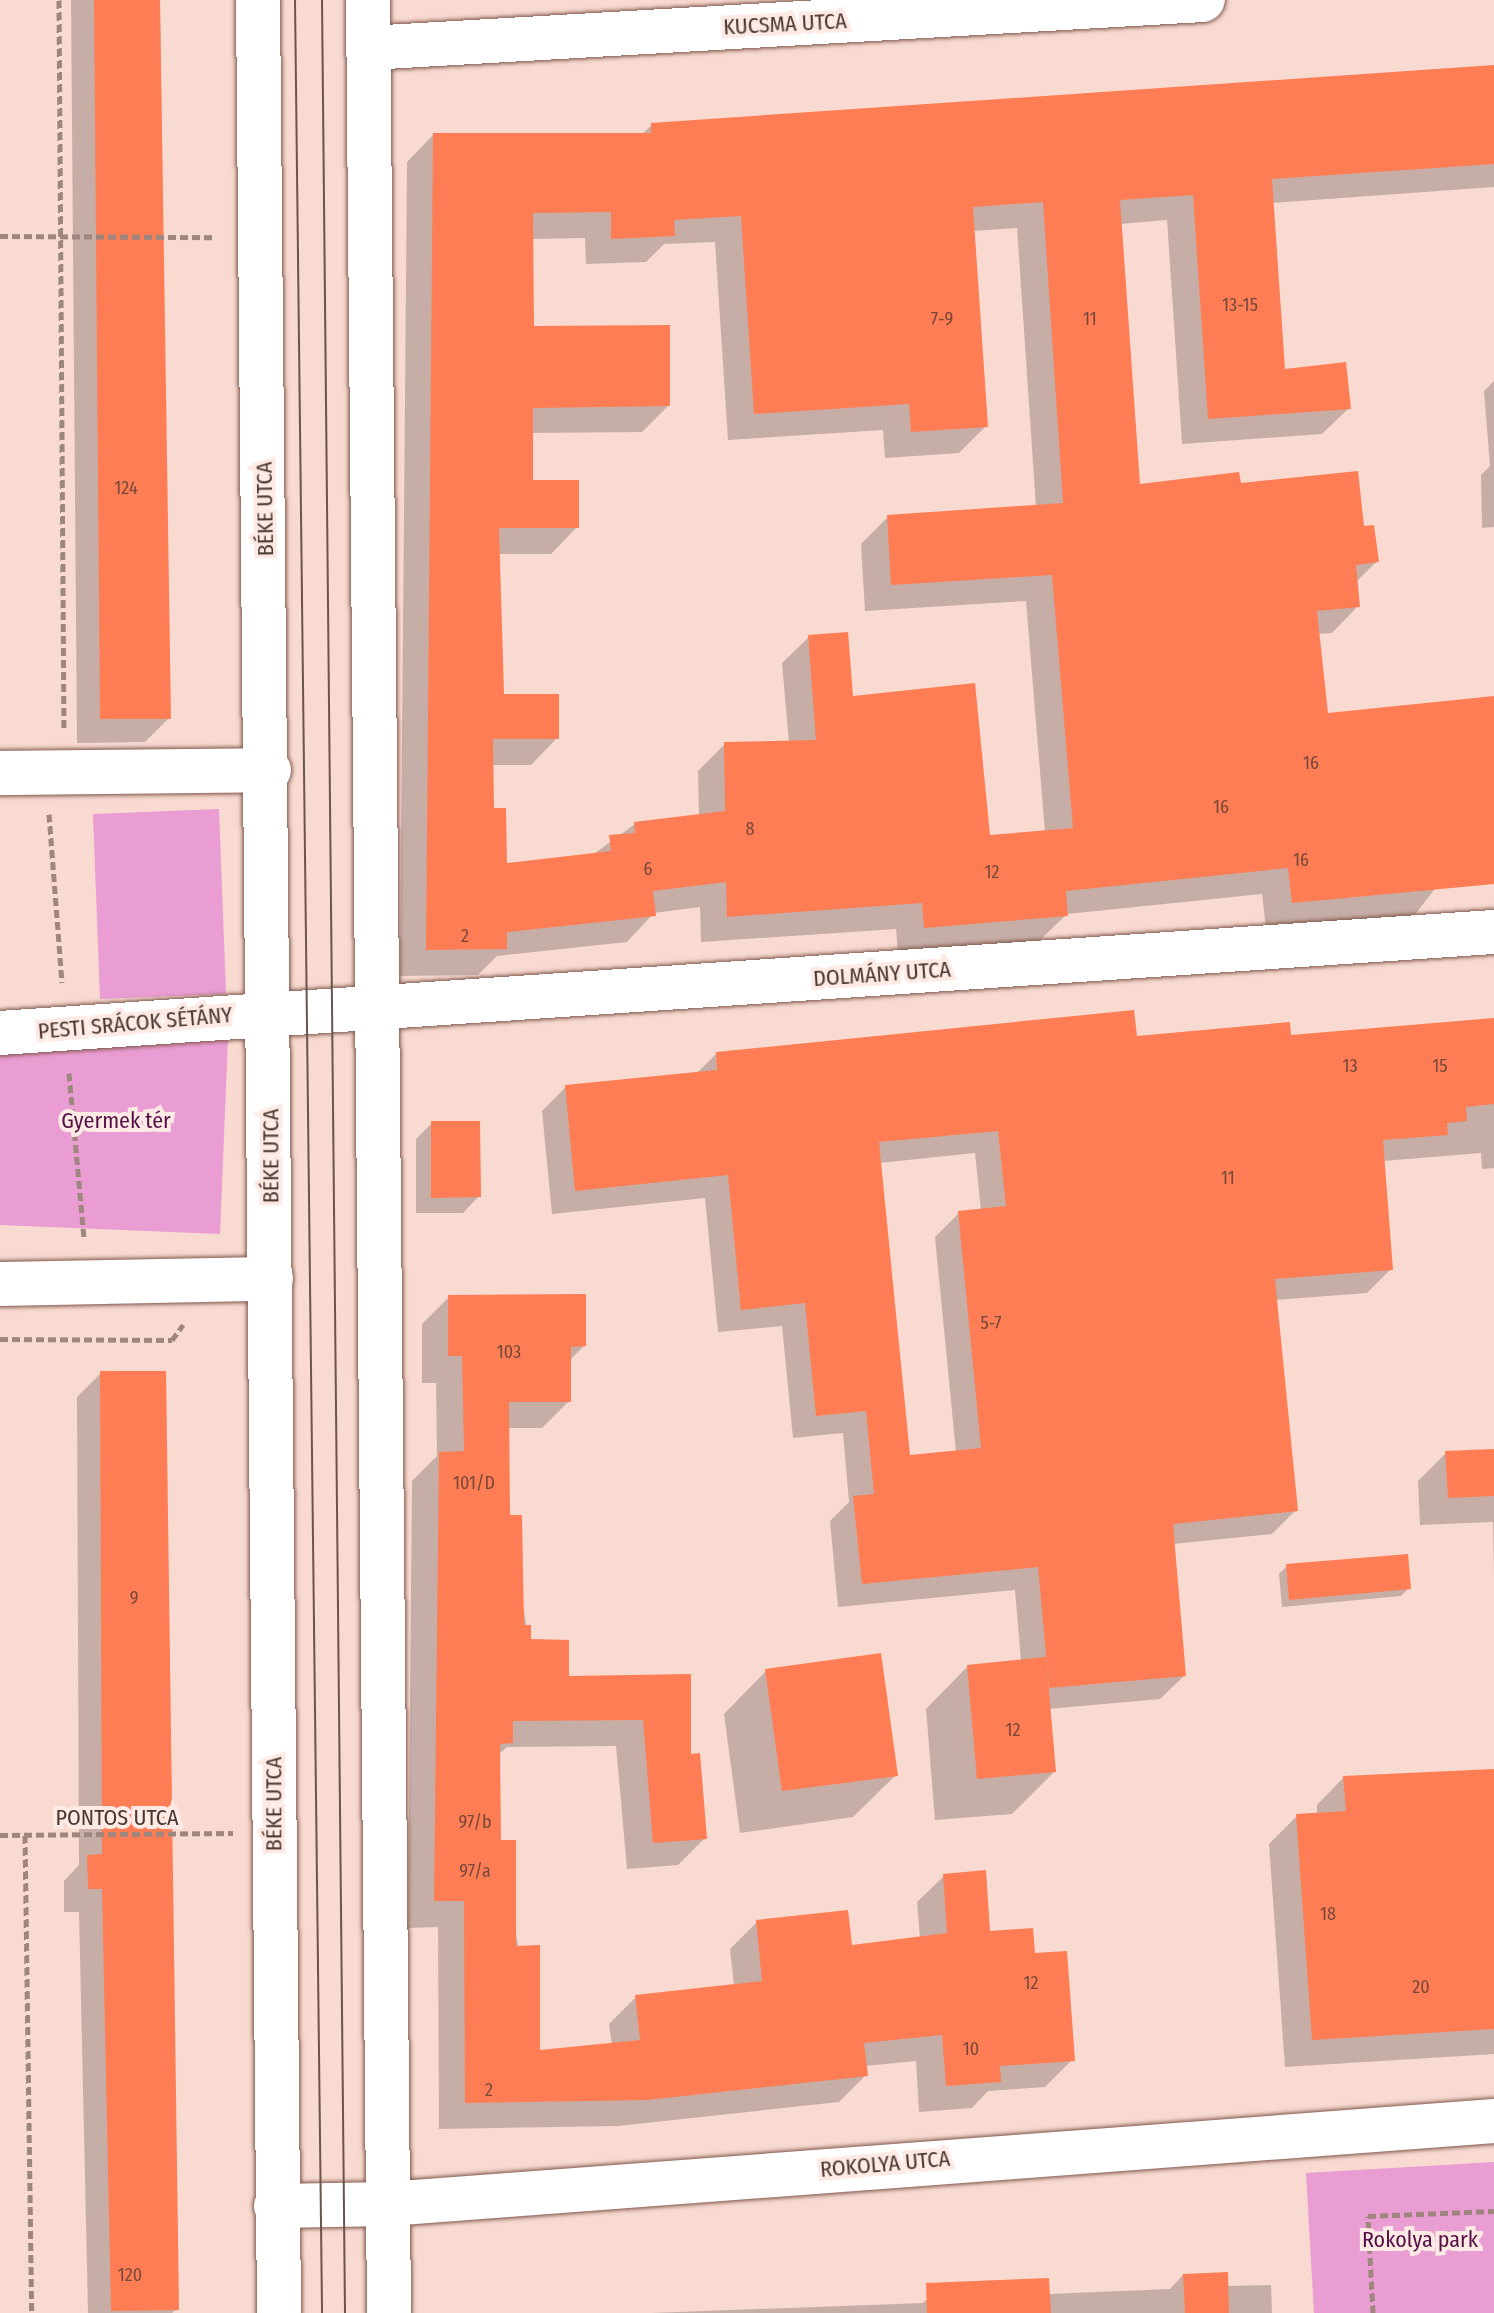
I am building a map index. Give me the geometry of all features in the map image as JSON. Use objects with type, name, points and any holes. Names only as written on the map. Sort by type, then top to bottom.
[{"type":"main road","name":"BÉKE UTCA","points":[[258,0],[269,770],[279,2313]]},
{"type":"main road","points":[[368,0],[389,2313]]},
{"type":"main road","name":"KUCSMA UTCA","points":[[368,48],[1203,0]]},
{"type":"main road","points":[[0,773],[269,770]]},
{"type":"main road","name":"DOLMÁNY UTCA","points":[[270,1013],[375,1009],[1494,932]]},
{"type":"main road","name":"PESTI SRÁCOK SÉTÁNY","points":[[0,1033],[270,1013]]},
{"type":"main road","points":[[0,1284],[88,1279],[271,1279]]},
{"type":"main road","name":"ROKOLYA UTCA","points":[[276,2206],[388,2204],[1494,2121]]},
{"type":"path","points":[[59,0],[55,773],[65,1029],[88,1279]]},
{"type":"path","points":[[0,236],[261,238]]},
{"type":"path","points":[[0,1339],[172,1340],[189,1316]]},
{"type":"path","name":"PONTOS UTCA","points":[[0,1835],[234,1833]]},
{"type":"path","points":[[25,1835],[32,2313]]},
{"type":"path","points":[[1373,2313],[1368,2216],[1494,2211]]},
{"type":"green space","points":[[219,809],[226,994],[100,999],[93,814]]},
{"type":"green space","name":"Gyermek tér","points":[[0,1011],[229,1014],[220,1234],[0,1225]]},
{"type":"green space","name":"Rokolya park","points":[[1494,2162],[1494,2313],[1314,2313],[1306,2173]]},
{"type":"building","points":[[94,0],[160,0],[171,719],[100,719]]},
{"type":"building","points":[[1494,65],[1494,164],[1272,179],[1285,369],[1346,362],[1351,409],[1208,419],[1193,195],[1120,200],[1140,484],[1239,472],[1241,483],[1358,471],[1364,526],[1374,525],[1379,562],[1356,565],[1360,607],[1317,611],[1328,713],[1494,696],[1494,884],[1292,903],[1288,868],[1066,891],[1068,916],[924,928],[922,903],[727,917],[726,882],[653,891],[656,916],[507,932],[507,949],[426,950],[433,133],[651,133],[651,123]],"holes":[[[1043,202],[1063,503],[887,515],[891,585],[1052,575],[1073,828],[990,835],[975,683],[853,696],[848,632],[808,635],[816,740],[724,742],[725,811],[634,822],[635,833],[609,835],[611,851],[507,863],[506,808],[494,808],[493,739],[559,739],[559,694],[504,694],[499,528],[579,528],[579,480],[533,480],[533,408],[670,406],[670,325],[534,326],[533,213],[611,212],[611,239],[675,236],[674,220],[741,216],[754,414],[909,404],[911,432],[988,427],[973,207]]]},
{"type":"building","points":[[1134,1010],[1137,1036],[1290,1022],[1291,1035],[1494,1018],[1494,1104],[1466,1107],[1467,1121],[1447,1123],[1448,1135],[1383,1140],[1393,1270],[1275,1279],[1298,1511],[1173,1524],[1186,1676],[1049,1688],[1038,1567],[862,1584],[853,1496],[874,1494],[866,1411],[816,1416],[805,1303],[741,1310],[728,1175],[575,1191],[565,1085],[717,1070],[716,1052]],"holes":[[[998,1131],[1006,1206],[958,1211],[981,1448],[910,1455],[879,1142]]]},
{"type":"building","points":[[431,1121],[480,1121],[481,1197],[431,1198]]},
{"type":"building","points":[[586,1294],[586,1346],[571,1347],[571,1402],[509,1402],[510,1515],[522,1515],[524,1625],[531,1625],[531,1639],[569,1640],[569,1676],[691,1674],[691,1754],[700,1753],[707,1839],[653,1843],[643,1720],[513,1721],[513,1743],[500,1744],[501,1840],[516,1840],[516,1946],[540,1945],[540,2050],[640,2040],[635,1995],[762,1981],[756,1920],[848,1910],[852,1945],[947,1933],[943,1874],[986,1870],[990,1931],[1033,1928],[1035,1953],[1067,1951],[1075,2061],[1000,2066],[1001,2082],[946,2086],[942,2035],[864,2043],[868,2076],[647,2100],[465,2103],[464,1901],[434,1901],[439,1452],[464,1451],[462,1356],[448,1356],[448,1295]]},
{"type":"building","points":[[100,1371],[166,1371],[179,2310],[111,2311],[102,1889],[88,1889],[87,1855],[102,1854]]},
{"type":"building","points":[[1494,1449],[1494,1496],[1448,1498],[1445,1451]]},
{"type":"building","points":[[1408,1554],[1411,1589],[1289,1600],[1286,1564]]},
{"type":"building","points":[[881,1653],[898,1776],[782,1791],[765,1669]]},
{"type":"building","points":[[1046,1657],[1056,1772],[977,1779],[967,1665]]},
{"type":"building","points":[[1494,1769],[1494,2029],[1312,2040],[1296,1814],[1346,1811],[1343,1776]]},
{"type":"building","points":[[1228,2272],[1229,2313],[1185,2313],[1183,2274]]},
{"type":"building","points":[[1049,2278],[1051,2313],[927,2313],[926,2283]]},
{"type":"tram line","points":[[295,0],[322,2313]]},
{"type":"tram line","points":[[322,0],[345,2313]]}]
